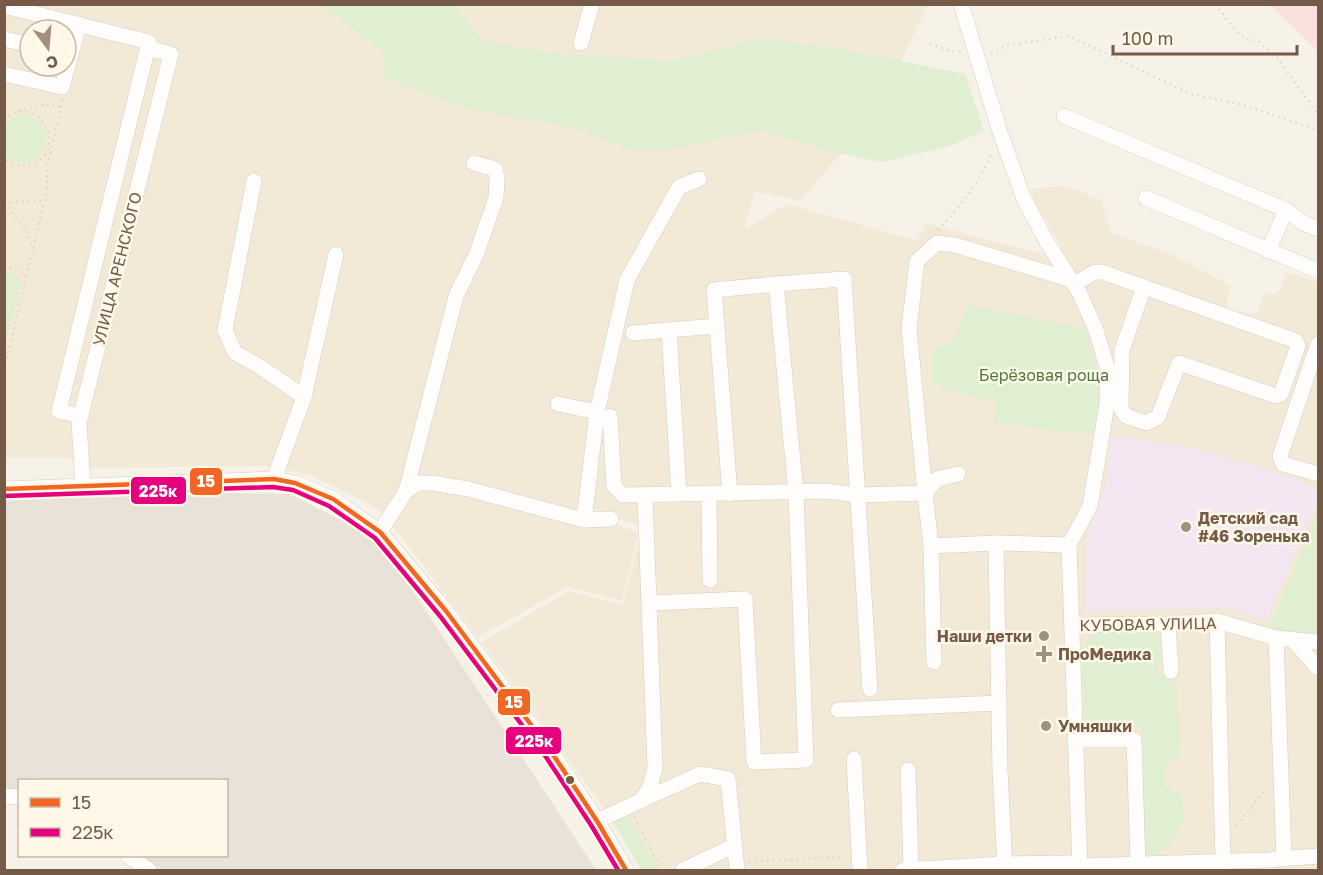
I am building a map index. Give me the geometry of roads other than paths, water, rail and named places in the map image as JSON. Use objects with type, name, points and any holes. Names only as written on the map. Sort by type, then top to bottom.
[{"type":"street","points":[[581,43],[592,4]]},
{"type":"street","points":[[961,4],[1000,132],[1024,199],[1048,244],[1073,282],[1096,330],[1108,371],[1107,404],[1090,506],[1069,545],[1072,625]]},
{"type":"street","points":[[4,6],[147,41],[149,44],[59,411],[80,416]]},
{"type":"street","name":"УЛИЦА АРЕНСКОГО","points":[[83,486],[78,427],[80,416],[171,54],[148,48]]},
{"type":"street","points":[[22,78],[62,87],[64,78]]},
{"type":"street","points":[[1064,116],[1286,210],[1303,223],[1318,229]]},
{"type":"street","points":[[380,532],[406,491],[456,296],[476,255],[496,198],[495,169],[474,163]]},
{"type":"street","points":[[584,520],[627,280],[679,187],[699,179]]},
{"type":"street","points":[[254,181],[225,330],[234,353],[259,366],[304,397]]},
{"type":"street","points":[[111,198],[134,203]]},
{"type":"street","points":[[1146,198],[1318,271]]},
{"type":"street","points":[[1268,251],[1286,210]]},
{"type":"street","points":[[934,662],[931,546],[909,328],[917,261],[937,243],[955,245],[1073,282],[1099,272],[1144,287],[1296,341],[1298,345],[1281,394],[1276,396],[1179,363],[1158,417],[1146,423],[1126,416],[1121,408],[1121,354],[1144,287]]},
{"type":"street","points":[[274,479],[304,397],[336,254]]},
{"type":"street","points":[[730,494],[714,290],[844,279],[870,689]]},
{"type":"street","points":[[649,603],[745,599],[754,762],[806,759],[796,493],[776,284]]},
{"type":"street","points":[[633,333],[717,326]]},
{"type":"street","points":[[669,330],[679,494]]},
{"type":"street","points":[[1318,344],[1280,456],[1283,464],[1318,474]]},
{"type":"street","points":[[558,404],[604,414]]},
{"type":"street","points":[[604,414],[614,486],[623,495],[826,491],[859,495],[925,493],[937,479],[958,474]]},
{"type":"street","points":[[4,489],[274,479],[295,483],[333,499],[380,532],[446,611],[552,753],[626,870]]},
{"type":"street","points":[[406,491],[418,483],[432,483],[468,489],[584,520],[611,519]]},
{"type":"street","points":[[709,494],[710,580]]},
{"type":"street","points":[[634,804],[650,787],[655,768],[645,495]]},
{"type":"street","points":[[931,546],[996,543],[1069,545]]},
{"type":"street","points":[[996,543],[1002,833],[1006,867]]},
{"type":"street","points":[[1217,621],[1223,861]]},
{"type":"street","name":"КУБОВАЯ УЛИЦА","points":[[1080,868],[1072,625],[1217,621],[1276,638],[1318,642]]},
{"type":"street","points":[[1168,624],[1171,671]]},
{"type":"street","points":[[1276,638],[1284,859]]},
{"type":"street","points":[[1293,640],[1318,668]]},
{"type":"street","points":[[838,710],[999,703]]},
{"type":"street","points":[[1077,740],[1134,740],[1138,864]]},
{"type":"street","points":[[854,759],[860,863]]},
{"type":"street","points":[[908,770],[907,870],[1029,867],[1070,863],[1080,868],[1138,864],[1169,867],[1223,861],[1268,865],[1284,859],[1318,856]]},
{"type":"street","points":[[597,821],[700,774],[728,779],[737,867]]},
{"type":"street","points":[[683,870],[728,849]]},
{"type":"street","points":[[131,857],[149,870]]},
{"type":"place","name":"Детский сад #46 Зоренька","points":[[1186,527]]},
{"type":"place","name":"Наши детки","points":[[1044,636]]},
{"type":"place","name":"ПроМедика","points":[[1044,654]]},
{"type":"place","name":"Умняшки","points":[[1046,726]]},
{"type":"park label","name":"Берёзовая роща","points":[[1044,375]]}]
